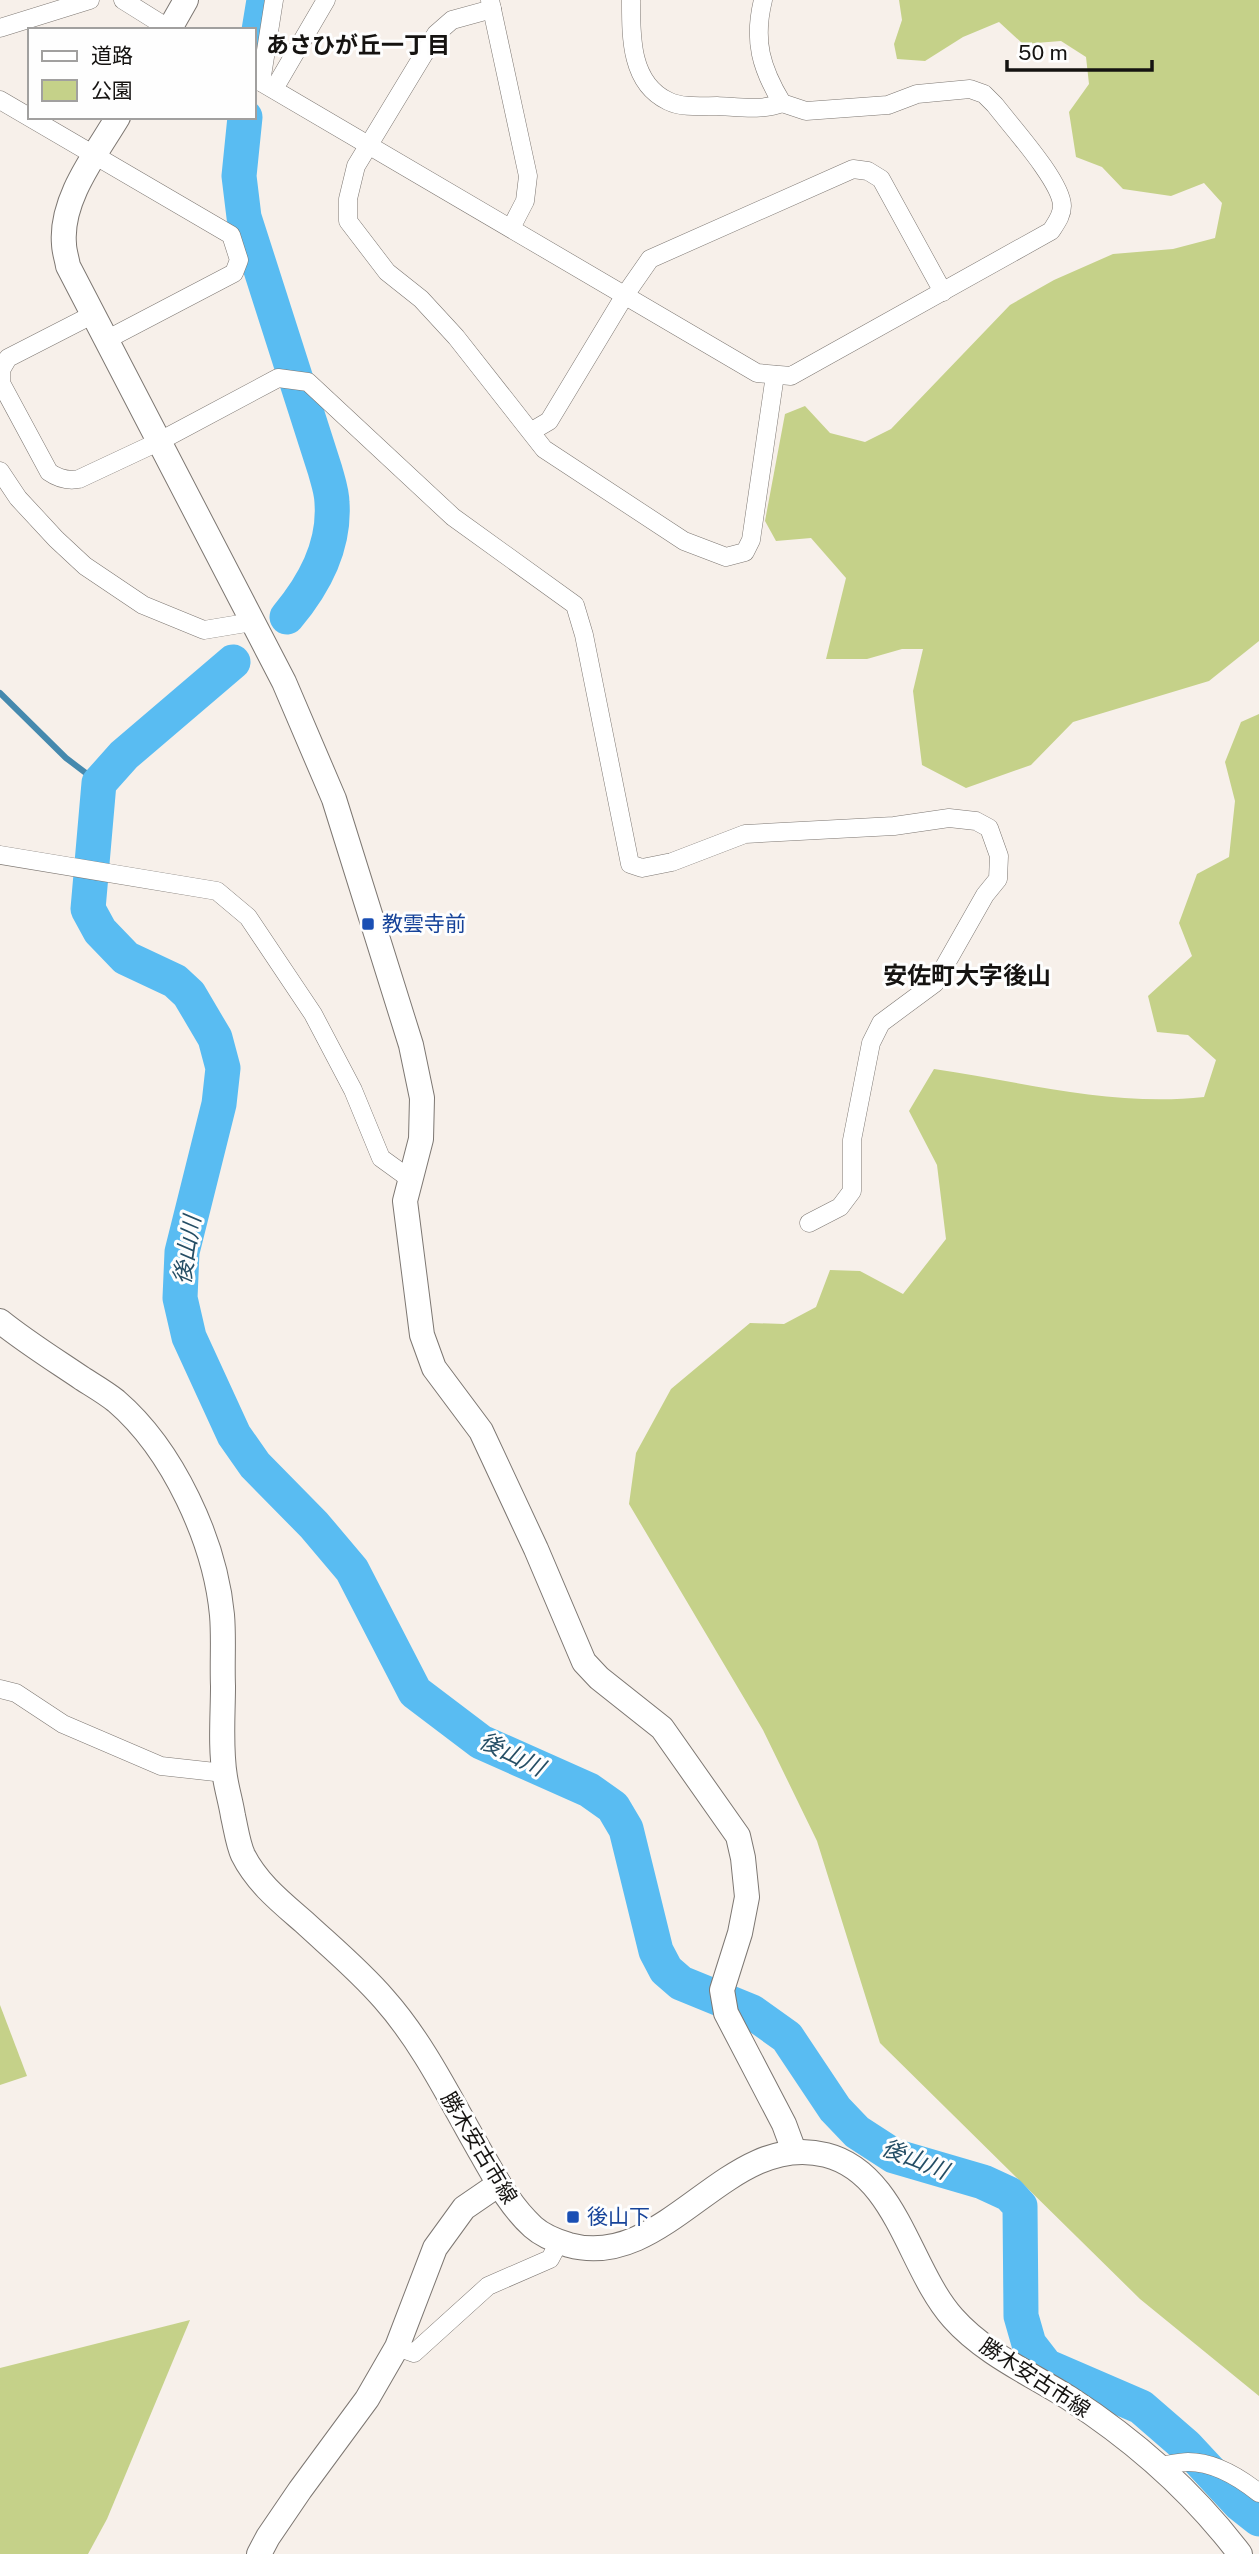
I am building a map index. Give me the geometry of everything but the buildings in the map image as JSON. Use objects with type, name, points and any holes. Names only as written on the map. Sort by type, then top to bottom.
[{"type":"street","points":[[0,28],[90,0]]},
{"type":"street","points":[[123,0],[168,28]]},
{"type":"street","points":[[171,28],[186,0]]},
{"type":"street","points":[[261,82],[274,0]]},
{"type":"street","points":[[261,82],[326,0]]},
{"type":"street","points":[[261,82],[757,373],[791,376],[1051,231],[1061,215],[1062,203],[1056,185],[995,105],[984,94],[970,89],[917,94],[888,104],[806,111],[782,103],[768,108],[670,103],[654,92],[639,71],[632,46],[631,0]]},
{"type":"street","points":[[763,0],[758,48],[767,78],[782,103]]},
{"type":"street","points":[[511,228],[525,201],[528,176],[491,4],[452,20],[436,34],[356,166],[348,199],[348,221],[387,272],[421,299],[456,337],[544,449],[684,541],[726,557],[745,552],[751,540],[775,375]]},
{"type":"street","points":[[0,100],[28,117]]},
{"type":"street","points":[[32,119],[231,235],[239,260],[234,273],[106,340]]},
{"type":"street","points":[[117,119],[74,194],[66,218],[64,243],[68,266],[284,682],[334,799],[411,1045],[422,1098],[421,1139],[405,1201],[422,1335],[434,1368],[481,1431],[536,1549],[584,1662],[599,1678],[662,1728],[738,1836],[747,1897],[740,1933],[722,1990],[726,2013],[784,2124],[794,2151]]},
{"type":"street","points":[[532,432],[549,421],[625,295],[650,259],[853,169],[868,171],[881,179],[943,292]]},
{"type":"street","points":[[92,315],[8,358],[1,370],[1,383],[48,472],[57,478],[71,481],[79,479],[158,442],[278,378],[308,382],[453,517],[575,606],[584,635],[630,864],[642,868],[673,862],[745,834],[894,826],[949,818],[976,821],[989,828],[999,856],[998,879],[985,895],[935,983],[881,1023],[871,1043],[852,1140],[852,1191],[840,1207],[808,1223]]},
{"type":"street","points":[[0,471],[18,498],[55,539],[85,566],[143,605],[204,630],[252,622]]},
{"type":"street","points":[[0,855],[217,891],[248,917],[313,1014],[353,1090],[381,1158],[410,1180]]},
{"type":"street","name":"勝木安古市線","points":[[0,1321],[117,1401],[157,1446],[188,1500],[211,1557],[222,1613],[224,1773],[241,1852],[261,1884],[342,1956],[384,1998],[415,2038],[499,2184],[517,2211],[538,2232],[580,2248],[622,2243],[650,2232],[761,2160],[782,2152],[794,2151],[819,2152],[842,2159],[877,2189],[895,2216],[932,2291],[951,2317],[979,2344],[1113,2428],[1160,2466],[1226,2535],[1240,2554]]},
{"type":"street","points":[[0,1689],[16,1693],[63,1724],[161,1766],[224,1773]]},
{"type":"street","points":[[259,2554],[300,2490],[367,2399],[397,2347],[435,2248],[464,2208],[499,2184]]},
{"type":"street","points":[[397,2347],[414,2353],[488,2286],[550,2259],[559,2242]]},
{"type":"street","points":[[1160,2466],[1188,2461],[1223,2469],[1259,2493]]},
{"type":"green space","points":[[899,0],[1259,0],[1259,641],[1209,681],[1073,722],[1031,765],[966,788],[922,765],[913,691],[923,649],[902,649],[867,659],[826,659],[846,578],[811,538],[776,541],[765,521],[785,414],[805,406],[830,433],[865,442],[891,429],[1010,305],[1054,280],[1113,254],[1173,249],[1215,238],[1222,203],[1204,183],[1171,196],[1123,189],[1102,167],[1076,157],[1069,112],[1089,84],[1086,57],[1061,41],[1023,44],[999,22],[963,37],[925,61],[897,59],[894,44],[902,20]]},
{"type":"green space","points":[[1259,714],[1259,2396],[1140,2299],[880,2043],[817,1841],[763,1730],[629,1504],[636,1453],[671,1389],[750,1323],[784,1324],[816,1307],[830,1270],[860,1271],[903,1294],[946,1239],[937,1165],[909,1111],[934,1069],[1102,1096],[1136,1099],[1204,1097],[1216,1060],[1188,1035],[1157,1032],[1148,996],[1192,956],[1179,923],[1197,874],[1229,857],[1235,801],[1225,762],[1241,722]]},
{"type":"green space","points":[[0,2005],[27,2076],[0,2085]]},
{"type":"green space","points":[[190,2320],[107,2519],[88,2554],[0,2554],[0,2368]]},
{"type":"waterway","points":[[256,49],[264,0]]},
{"type":"waterway","points":[[245,119],[239,176],[244,217],[332,499],[330,535],[321,564],[306,592],[287,617]]},
{"type":"waterway","name":"後山川","points":[[233,662],[124,755],[99,783],[88,909],[100,931],[126,958],[175,981],[189,994],[215,1038],[223,1068],[219,1104],[182,1252],[180,1298],[189,1337],[234,1435],[255,1465],[314,1525],[352,1570],[415,1692],[481,1742],[589,1790],[613,1807],[626,1829],[656,1951],[666,1970],[681,1983],[752,2012],[787,2037],[835,2109],[857,2132],[894,2156],[983,2182],[1009,2194],[1020,2206],[1021,2316],[1029,2344],[1046,2366],[1141,2407],[1186,2446],[1240,2504],[1259,2519]]},
{"type":"waterway","points":[[0,693],[66,758],[99,783]]},
{"type":"place","name":"教雲寺前","points":[[368,924]]},
{"type":"place","name":"後山下","points":[[573,2217]]},
{"type":"district","name":"あさひが丘一丁目","points":[[358,45]]},
{"type":"district","name":"安佐町大字後山","points":[[967,976]]}]
